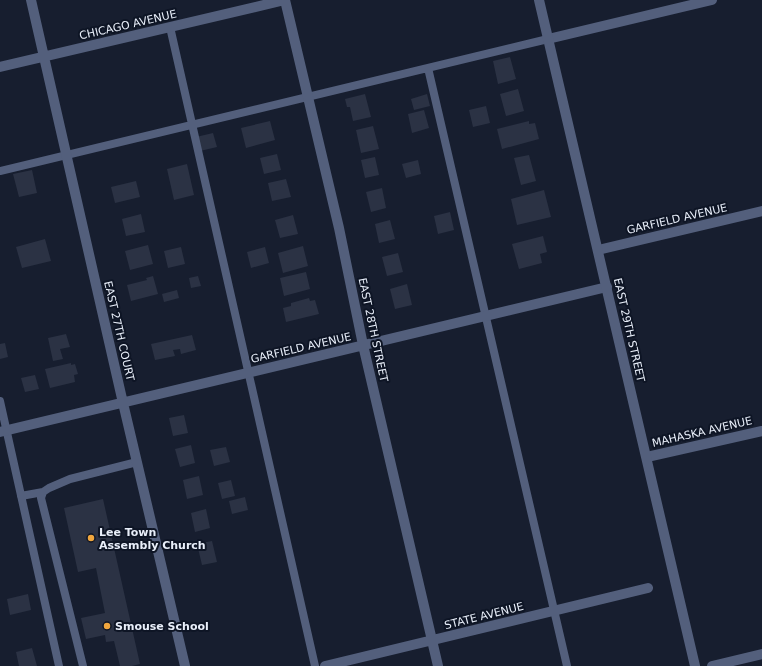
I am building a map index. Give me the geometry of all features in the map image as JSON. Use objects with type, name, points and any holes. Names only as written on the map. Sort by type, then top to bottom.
[{"type":"street","name":"EAST 27TH COURT","points":[[31,0],[185,666]]},
{"type":"street","name":"CHICAGO AVENUE","points":[[0,67],[285,0]]},
{"type":"street","name":"EAST 28TH STREET","points":[[285,0],[339,228],[363,345],[438,666]]},
{"type":"street","name":"EAST 29TH STREET","points":[[539,0],[695,666]]},
{"type":"street","points":[[548,39],[712,0]]},
{"type":"street","name":"GARFIELD AVENUE","points":[[598,250],[762,211]]},
{"type":"street","name":"GARFIELD AVENUE","points":[[3,431],[607,287]]},
{"type":"street","name":"MAHASKA AVENUE","points":[[647,457],[762,431]]},
{"type":"street","name":"STATE AVENUE","points":[[325,666],[648,588]]},
{"type":"street","points":[[712,666],[762,654]]},
{"type":"lane","points":[[170,27],[315,666]]},
{"type":"lane","points":[[0,171],[548,39]]},
{"type":"lane","points":[[428,68],[567,666]]},
{"type":"lane","points":[[0,401],[3,431],[21,496],[60,666]]},
{"type":"lane","points":[[21,496],[43,492],[70,479],[137,462]]},
{"type":"lane","points":[[43,492],[41,498],[83,666]]},
{"type":"building","points":[[510,57],[516,79],[498,84],[493,61]]},
{"type":"building","points":[[518,89],[524,111],[506,116],[500,94]]},
{"type":"building","points":[[365,94],[371,117],[353,121],[350,107],[347,107],[345,99]]},
{"type":"building","points":[[427,94],[430,106],[414,110],[411,99]]},
{"type":"building","points":[[486,106],[490,123],[473,127],[469,110]]},
{"type":"building","points":[[424,110],[429,128],[412,133],[408,114]]},
{"type":"building","points":[[270,121],[275,140],[246,148],[241,128]]},
{"type":"building","points":[[529,121],[529,124],[535,123],[539,139],[502,149],[497,129]]},
{"type":"building","points":[[373,126],[379,149],[361,153],[356,130]]},
{"type":"building","points":[[213,133],[217,147],[200,151],[196,137]]},
{"type":"building","points":[[277,154],[281,170],[264,174],[260,158]]},
{"type":"building","points":[[529,155],[536,181],[521,185],[514,158]]},
{"type":"building","points":[[375,157],[379,175],[365,178],[361,160]]},
{"type":"building","points":[[418,160],[421,174],[406,178],[402,164]]},
{"type":"building","points":[[187,164],[194,195],[174,200],[167,169]]},
{"type":"building","points":[[32,170],[37,193],[19,197],[13,174]]},
{"type":"building","points":[[286,179],[291,197],[272,201],[268,183]]},
{"type":"building","points":[[136,181],[140,197],[115,203],[111,187]]},
{"type":"building","points":[[382,188],[386,208],[371,212],[366,192]]},
{"type":"building","points":[[544,190],[551,217],[517,225],[511,199]]},
{"type":"building","points":[[450,212],[454,230],[438,234],[434,216]]},
{"type":"building","points":[[141,214],[145,232],[126,236],[122,219]]},
{"type":"building","points":[[293,215],[298,234],[280,238],[275,220]]},
{"type":"building","points":[[390,220],[395,239],[379,243],[375,224]]},
{"type":"building","points":[[543,236],[547,252],[540,254],[542,263],[519,269],[512,244]]},
{"type":"building","points":[[45,239],[51,261],[22,268],[16,247]]},
{"type":"building","points":[[148,245],[153,264],[130,270],[125,251]]},
{"type":"building","points":[[303,246],[308,266],[283,273],[278,253]]},
{"type":"building","points":[[181,247],[185,264],[168,268],[164,251]]},
{"type":"building","points":[[265,247],[269,263],[251,268],[247,252]]},
{"type":"building","points":[[398,253],[403,272],[387,276],[382,257]]},
{"type":"building","points":[[306,272],[310,289],[284,296],[280,278]]},
{"type":"building","points":[[153,276],[158,294],[131,301],[127,285],[147,280],[146,278]]},
{"type":"building","points":[[198,276],[201,286],[191,288],[189,278]]},
{"type":"building","points":[[407,284],[412,305],[395,309],[390,289]]},
{"type":"building","points":[[177,290],[179,298],[164,302],[162,294]]},
{"type":"building","points":[[309,298],[310,301],[315,300],[319,314],[286,322],[283,308],[291,306],[291,303]]},
{"type":"building","points":[[66,334],[70,347],[60,349],[63,359],[53,361],[48,338]]},
{"type":"building","points":[[192,335],[196,350],[181,354],[180,349],[173,350],[175,356],[155,360],[151,344]]},
{"type":"building","points":[[5,343],[8,357],[0,359],[0,344]]},
{"type":"building","points":[[71,363],[71,365],[75,364],[78,374],[74,375],[75,382],[50,388],[45,369]]},
{"type":"building","points":[[35,375],[39,389],[25,392],[21,378]]},
{"type":"building","points":[[184,415],[188,433],[173,436],[169,418]]},
{"type":"building","points":[[191,445],[195,463],[180,467],[175,449]]},
{"type":"building","points":[[226,447],[230,462],[214,466],[210,450]]},
{"type":"building","points":[[199,476],[203,495],[187,499],[183,480]]},
{"type":"building","points":[[231,480],[235,496],[222,499],[218,483]]},
{"type":"building","points":[[245,497],[248,510],[232,514],[229,501]]},
{"type":"building","points":[[103,499],[140,664],[132,666],[120,666],[114,641],[106,642],[105,635],[86,639],[81,618],[105,613],[96,568],[78,572],[64,508]]},
{"type":"building","points":[[206,509],[210,528],[195,532],[191,513]]},
{"type":"building","points":[[212,541],[217,562],[202,565],[197,544]]},
{"type":"building","points":[[28,594],[31,610],[10,615],[7,599]]},
{"type":"building","points":[[32,648],[37,666],[19,666],[16,652]]},
{"type":"place","name":"Lee Town Assembly Church","points":[[91,538]]},
{"type":"place","name":"Smouse School","points":[[107,626]]}]
